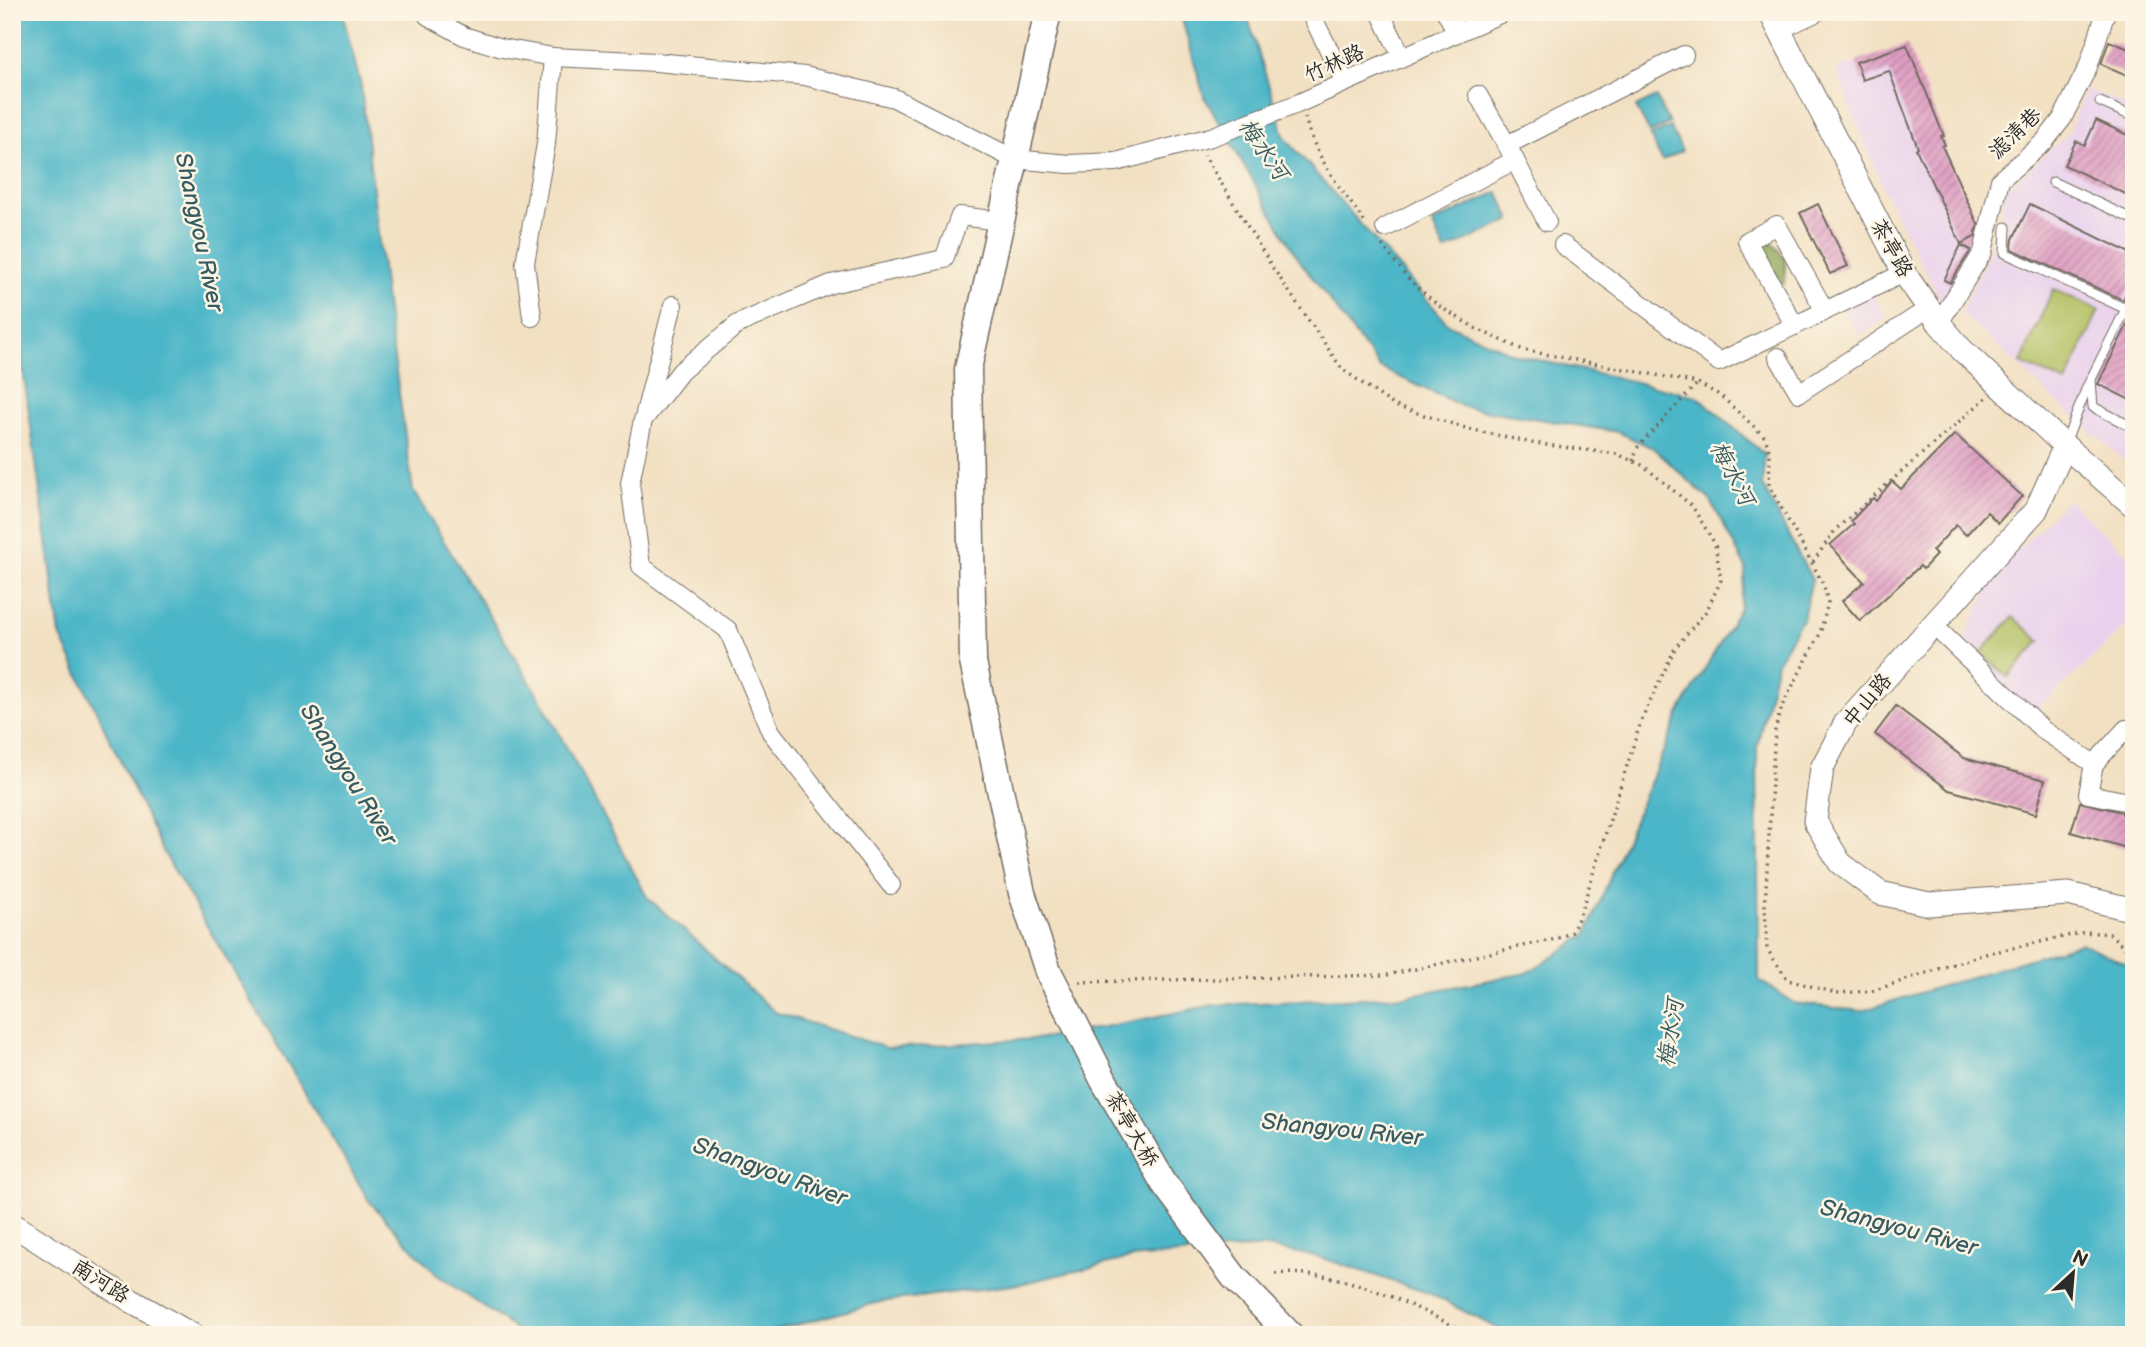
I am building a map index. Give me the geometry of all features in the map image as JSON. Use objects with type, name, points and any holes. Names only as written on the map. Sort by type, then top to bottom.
[{"type":"main road","name":"茶亭大桥","points":[[1048,12],[968,369],[973,662],[1022,893],[1048,971],[1104,1081],[1164,1183],[1234,1277],[1290,1335]]},
{"type":"street","points":[[426,12],[428,16],[464,36],[502,48],[553,57],[656,62],[806,76],[894,98],[1014,159]]},
{"type":"street","points":[[1310,12],[1345,82]]},
{"type":"street","points":[[1380,12],[1402,57]]},
{"type":"street","points":[[1446,12],[1457,33]]},
{"type":"street","name":"竹林路","points":[[1014,159],[1069,164],[1116,162],[1204,139],[1299,103],[1504,12]]},
{"type":"street","points":[[1774,21],[1817,12]]},
{"type":"street","name":"滤清巷","points":[[1928,320],[1983,252],[2000,180],[2044,142],[2063,119],[2088,67],[2106,12]]},
{"type":"street","name":"茶亭路","points":[[1774,21],[1928,320],[2064,446],[2134,506]]},
{"type":"street","points":[[1378,232],[1684,55]]},
{"type":"street","points":[[532,317],[526,263],[546,144],[553,57]]},
{"type":"street","points":[[1478,95],[1547,222]]},
{"type":"street","points":[[643,420],[681,371],[738,324],[831,285],[944,259],[960,216],[1000,221]]},
{"type":"street","points":[[1795,326],[1747,241],[1777,225],[1825,311]]},
{"type":"street","points":[[1563,245],[1719,362],[1903,273]]},
{"type":"street","points":[[673,305],[643,420],[630,483],[641,566],[728,630],[771,733],[891,885]]},
{"type":"street","points":[[1778,357],[1799,393],[1928,320]]},
{"type":"street","name":"中山路","points":[[2064,446],[2036,510],[1846,722],[1822,768],[1815,821],[1840,863],[1880,893],[1929,904],[2068,894],[2134,910]]},
{"type":"street","points":[[1933,625],[2043,730],[2094,764]]},
{"type":"street","points":[[2134,730],[2126,729],[2094,764],[2088,794],[2134,803]]},
{"type":"street","name":"南河路","points":[[12,1224],[132,1301],[192,1335]]},
{"type":"lane","points":[[2100,102],[2134,117]]},
{"type":"lane","points":[[2053,182],[2134,220]]},
{"type":"lane","points":[[2006,227],[2005,253],[2126,309]]},
{"type":"lane","points":[[2064,446],[2091,379],[2134,293]]},
{"type":"lane","points":[[2091,379],[2093,408],[2134,428]]},
{"type":"path","points":[[1299,103],[1322,164],[1378,232],[1410,281],[1439,306],[1475,328],[1523,350],[1698,383],[1721,396],[1765,437],[1770,454],[1769,486],[1824,586],[1828,603],[1820,634],[1783,705],[1775,729],[1765,906],[1767,949],[1788,980],[1836,992],[1872,991],[1981,956],[2085,932],[2110,934],[2134,956]]},
{"type":"path","points":[[1079,982],[1387,975],[1556,939],[1572,932],[1581,912],[1641,722],[1675,648],[1707,610],[1721,580],[1715,544],[1692,506],[1644,466],[1617,454],[1532,443],[1469,429],[1395,406],[1342,369],[1273,268],[1204,139]]},
{"type":"path","points":[[1633,461],[1637,448],[1698,383]]},
{"type":"path","points":[[1812,563],[1835,530],[1991,394]]},
{"type":"path","points":[[1275,1274],[1299,1272],[1336,1279],[1402,1300],[1472,1335]]},
{"type":"shaded area","points":[[1907,45],[1944,136],[1941,137],[1945,145],[1943,146],[1977,222],[1980,221],[1985,232],[1944,308],[1882,186],[1836,70]]},
{"type":"shaded area","points":[[2087,89],[2134,110],[2134,468],[2066,410],[1961,313],[1999,231],[2004,191],[2068,134]]},
{"type":"shaded area","points":[[1872,292],[1888,318],[1859,335],[1843,309]]},
{"type":"shaded area","points":[[2068,500],[2134,561],[2134,619],[2032,714],[1962,642],[1986,594],[2012,556]]},
{"type":"green space","points":[[1767,243],[1772,243],[1784,258],[1784,284],[1770,272],[1765,254]]},
{"type":"green space","points":[[2053,289],[2099,310],[2066,383],[2021,363]]},
{"type":"green space","points":[[2013,617],[2040,641],[2008,677],[1981,653]]},
{"type":"water","points":[[12,12],[342,12],[361,86],[386,303],[413,491],[541,700],[647,897],[775,1012],[887,1048],[1048,1038],[1214,1005],[1406,996],[1527,973],[1586,935],[1679,714],[1740,608],[1746,568],[1711,501],[1653,448],[1618,432],[1464,407],[1380,368],[1297,257],[1204,96],[1180,12],[1246,12],[1285,138],[1449,325],[1516,355],[1697,396],[1765,455],[1762,485],[1812,580],[1803,617],[1777,662],[1757,747],[1759,980],[1794,1003],[1861,1011],[2081,943],[2134,969],[2134,1335],[1510,1335],[1431,1294],[1316,1256],[1265,1247],[1131,1258],[1020,1284],[880,1302],[759,1335],[524,1335],[436,1274],[369,1201],[164,853],[60,635],[24,377],[12,254]]},
{"type":"water","points":[[1656,97],[1669,123],[1650,133],[1636,107]]},
{"type":"water","points":[[1670,127],[1682,151],[1662,161],[1650,136]]},
{"type":"water","points":[[1498,192],[1511,220],[1445,251],[1432,223]]},
{"type":"building","points":[[2109,41],[2134,51],[2134,78],[2101,64]]},
{"type":"building","points":[[1907,45],[1944,136],[1941,136],[1945,145],[1942,146],[1978,224],[1975,237],[1961,244],[1916,149],[1918,148],[1889,71],[1862,80],[1856,62]]},
{"type":"building","points":[[2096,120],[2134,138],[2134,198],[2064,165],[2076,141],[2085,145]]},
{"type":"building","points":[[1818,204],[1848,266],[1830,274],[1800,213]]},
{"type":"building","points":[[2030,204],[2134,255],[2134,286],[2128,289],[2123,300],[2012,249],[2013,239]]},
{"type":"building","points":[[1961,245],[1971,250],[1950,283],[1944,280]]},
{"type":"building","points":[[2134,311],[2134,402],[2098,384]]},
{"type":"building","points":[[1955,434],[2022,496],[1998,523],[1987,512],[1966,535],[1956,525],[1932,551],[1936,555],[1923,569],[1920,566],[1860,621],[1842,601],[1864,582],[1830,545],[1854,524],[1851,521],[1873,498],[1876,501],[1892,481],[1901,489]]},
{"type":"building","points":[[1896,706],[1964,758],[2045,780],[2036,814],[1949,790],[1875,734]]},
{"type":"building","points":[[2080,802],[2122,812],[2134,818],[2134,837],[2130,849],[2071,832]]},
{"type":"water label","name":"梅水河","points":[[1264,149]]},
{"type":"water label","name":"Shangyou River","points":[[200,232]]},
{"type":"water label","name":"梅水河","points":[[1733,473]]},
{"type":"water label","name":"Shangyou River","points":[[349,774]]},
{"type":"water label","name":"梅水河","points":[[1670,1033]]},
{"type":"water label","name":"Shangyou River","points":[[1342,1129]]},
{"type":"water label","name":"Shangyou River","points":[[770,1171]]},
{"type":"water label","name":"Shangyou River","points":[[1899,1227]]}]
